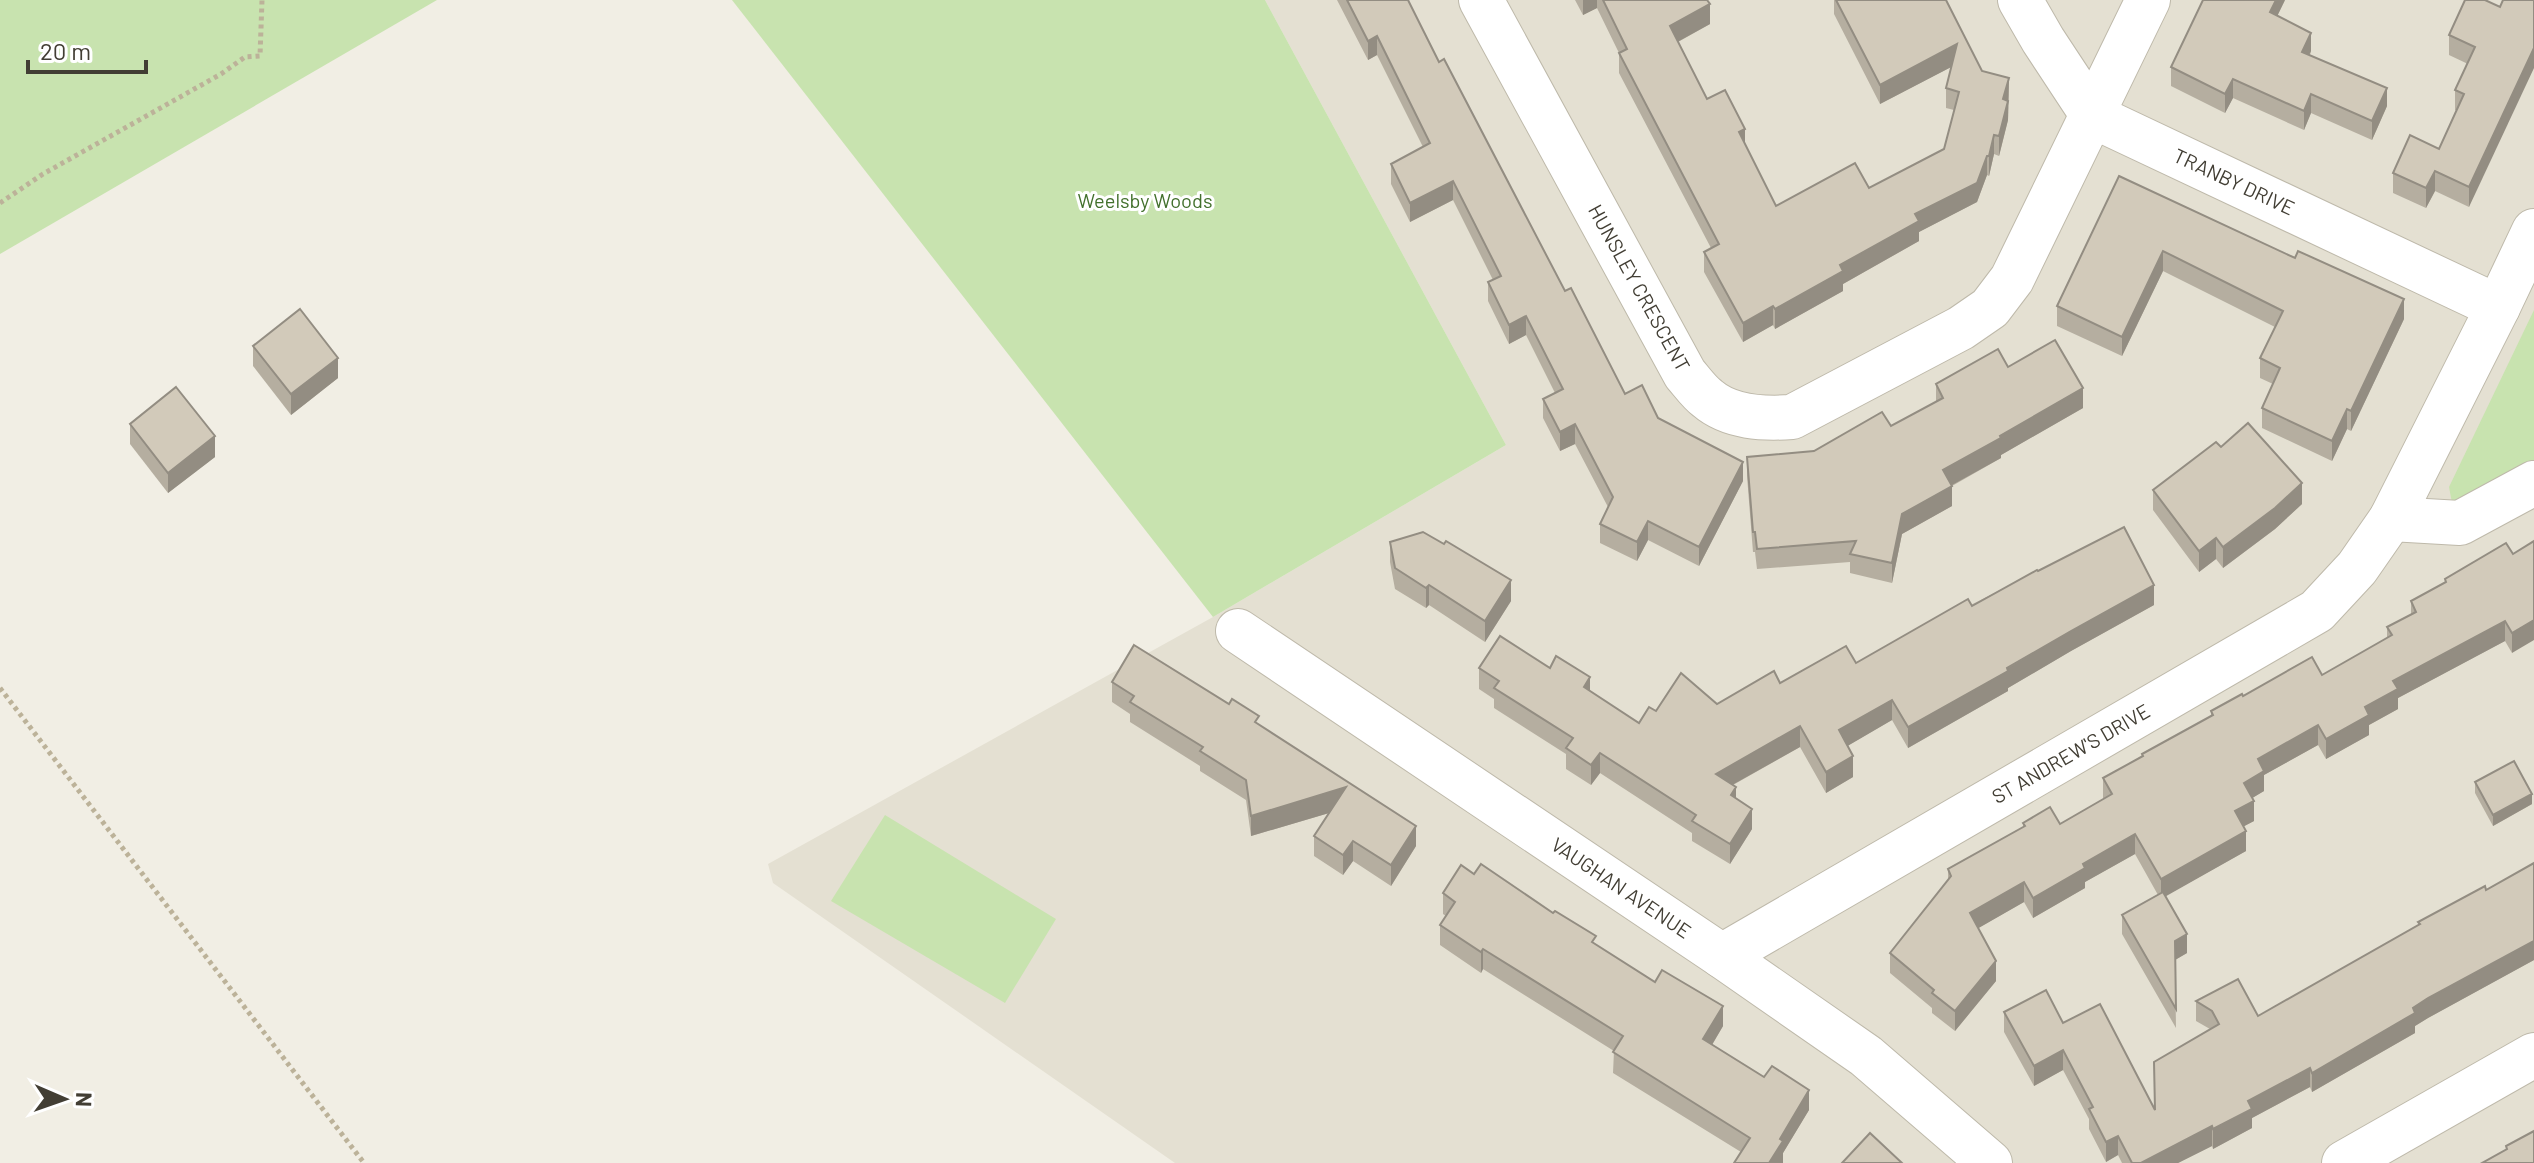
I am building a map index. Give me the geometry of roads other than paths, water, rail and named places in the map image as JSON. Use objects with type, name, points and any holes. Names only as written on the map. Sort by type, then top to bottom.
[{"type":"street","name":"HUNSLEY CRESCENT","points":[[1481,0],[1685,374],[1708,399],[1737,413],[1764,419],[1792,417],[1961,328],[1990,308],[2012,279],[2148,0]]},
{"type":"street","points":[[2020,0],[2093,116]]},
{"type":"street","name":"TRANBY DRIVE","points":[[2093,116],[2498,307]]},
{"type":"street","name":"ST ANDREW'S DRIVE","points":[[1722,956],[2317,611],[2357,568],[2391,519],[2534,231]]},
{"type":"street","points":[[2391,519],[2460,523],[2534,483]]},
{"type":"street","name":"VAUGHAN AVENUE","points":[[1238,631],[1866,1056],[1990,1163]]},
{"type":"street","points":[[2344,1163],[2534,1055]]},
{"type":"park label","name":"Weelsby Woods","points":[[1145,201]]}]
